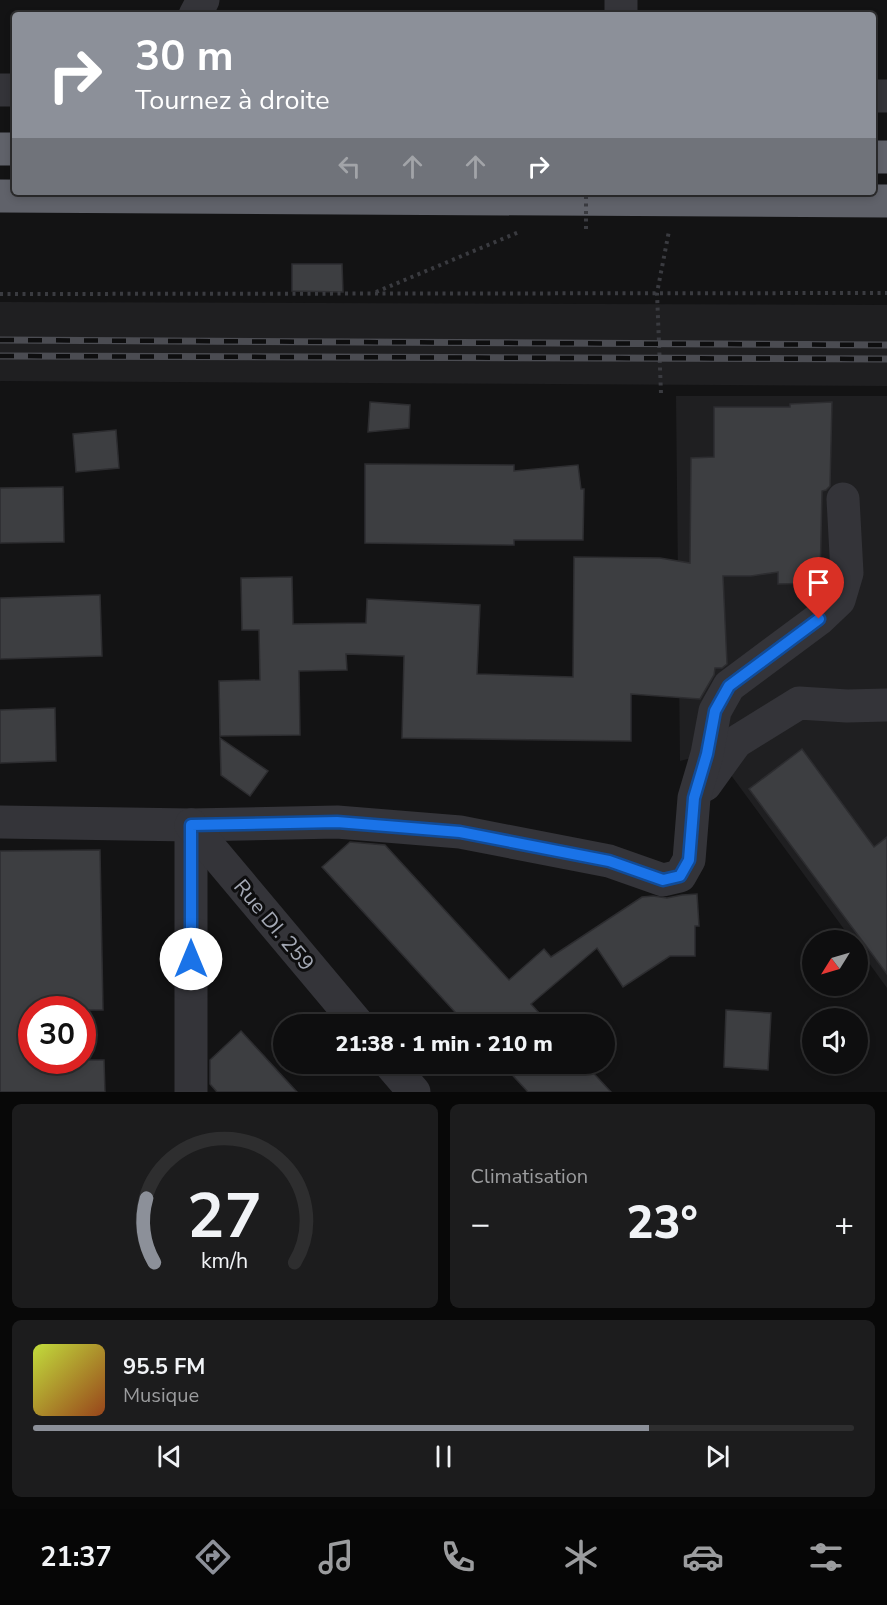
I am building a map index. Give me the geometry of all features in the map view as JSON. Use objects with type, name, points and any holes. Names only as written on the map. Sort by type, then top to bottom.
[{"type":"highway","points":[[0,196],[887,201]]},
{"type":"street","points":[[0,822],[191,825],[337,822],[460,832],[609,861],[663,880],[680,876],[689,860],[694,798],[707,754],[715,711],[729,686],[819,619],[839,600],[847,573],[843,499]]},
{"type":"street","points":[[694,798],[736,742],[799,703],[847,706],[887,705]]},
{"type":"street","points":[[191,825],[191,1092]]},
{"type":"street","name":"Rue DI. 259","points":[[191,825],[350,1014]]},
{"type":"street","points":[[399,1074],[414,1092]]},
{"type":"path","points":[[586,195],[586,229]]},
{"type":"path","points":[[661,393],[657,293],[670,229]]},
{"type":"path","points":[[373,293],[520,231]]},
{"type":"path","points":[[0,294],[887,293]]},
{"type":"shaded area","points":[[0,302],[887,305],[887,386],[0,381]]},
{"type":"shaded area","points":[[676,396],[887,396],[887,988],[868,962],[868,930],[845,930],[714,752],[680,761]]},
{"type":"building","points":[[292,264],[342,264],[343,292],[292,291]]},
{"type":"building","points":[[370,402],[410,405],[409,428],[368,432]]},
{"type":"building","points":[[832,402],[830,486],[822,491],[820,583],[778,584],[778,572],[751,576],[723,576],[727,664],[722,668],[715,668],[714,675],[700,699],[631,694],[631,741],[402,738],[404,656],[346,654],[347,670],[299,671],[300,735],[220,736],[219,681],[260,680],[259,630],[242,630],[241,578],[292,577],[293,624],[366,623],[367,599],[480,605],[477,674],[573,677],[574,557],[660,558],[690,563],[691,458],[714,457],[714,407],[790,407],[790,404]]},
{"type":"building","points":[[116,430],[119,468],[76,472],[73,434]]},
{"type":"building","points":[[365,464],[514,465],[514,471],[578,465],[581,489],[584,489],[583,540],[514,540],[514,545],[365,543]]},
{"type":"building","points":[[63,487],[64,542],[0,543],[0,488]]},
{"type":"building","points":[[100,595],[102,656],[0,659],[0,598]]},
{"type":"building","points":[[55,708],[56,761],[0,763],[0,710]]},
{"type":"building","points":[[220,738],[268,771],[250,796],[221,775]]},
{"type":"building","points":[[802,749],[874,847],[887,837],[887,974],[868,949],[868,930],[854,930],[749,789]]},
{"type":"building","points":[[350,842],[385,845],[509,980],[544,949],[551,957],[642,897],[667,898],[697,894],[699,926],[695,926],[695,956],[670,956],[623,987],[597,948],[531,1004],[540,1014],[457,1014],[322,867]]},
{"type":"building","points":[[100,850],[103,1010],[96,1010],[96,996],[18,996],[18,1074],[96,1074],[96,1060],[104,1060],[105,1092],[0,1092],[0,851]]},
{"type":"building","points":[[726,1010],[771,1013],[768,1070],[724,1067]]},
{"type":"building","points":[[241,1031],[273,1066],[273,1074],[280,1074],[297,1092],[217,1092],[210,1084],[210,1060]]},
{"type":"building","points":[[511,1074],[594,1074],[611,1092],[528,1092]]},
{"type":"railway","points":[[0,340],[887,345]]},
{"type":"railway","points":[[0,356],[887,359]]},
{"type":"route","points":[[191,959],[191,825],[337,822],[460,832],[609,861],[663,880],[680,876],[689,860],[694,798],[707,754],[715,711],[729,686],[819,619]]}]
